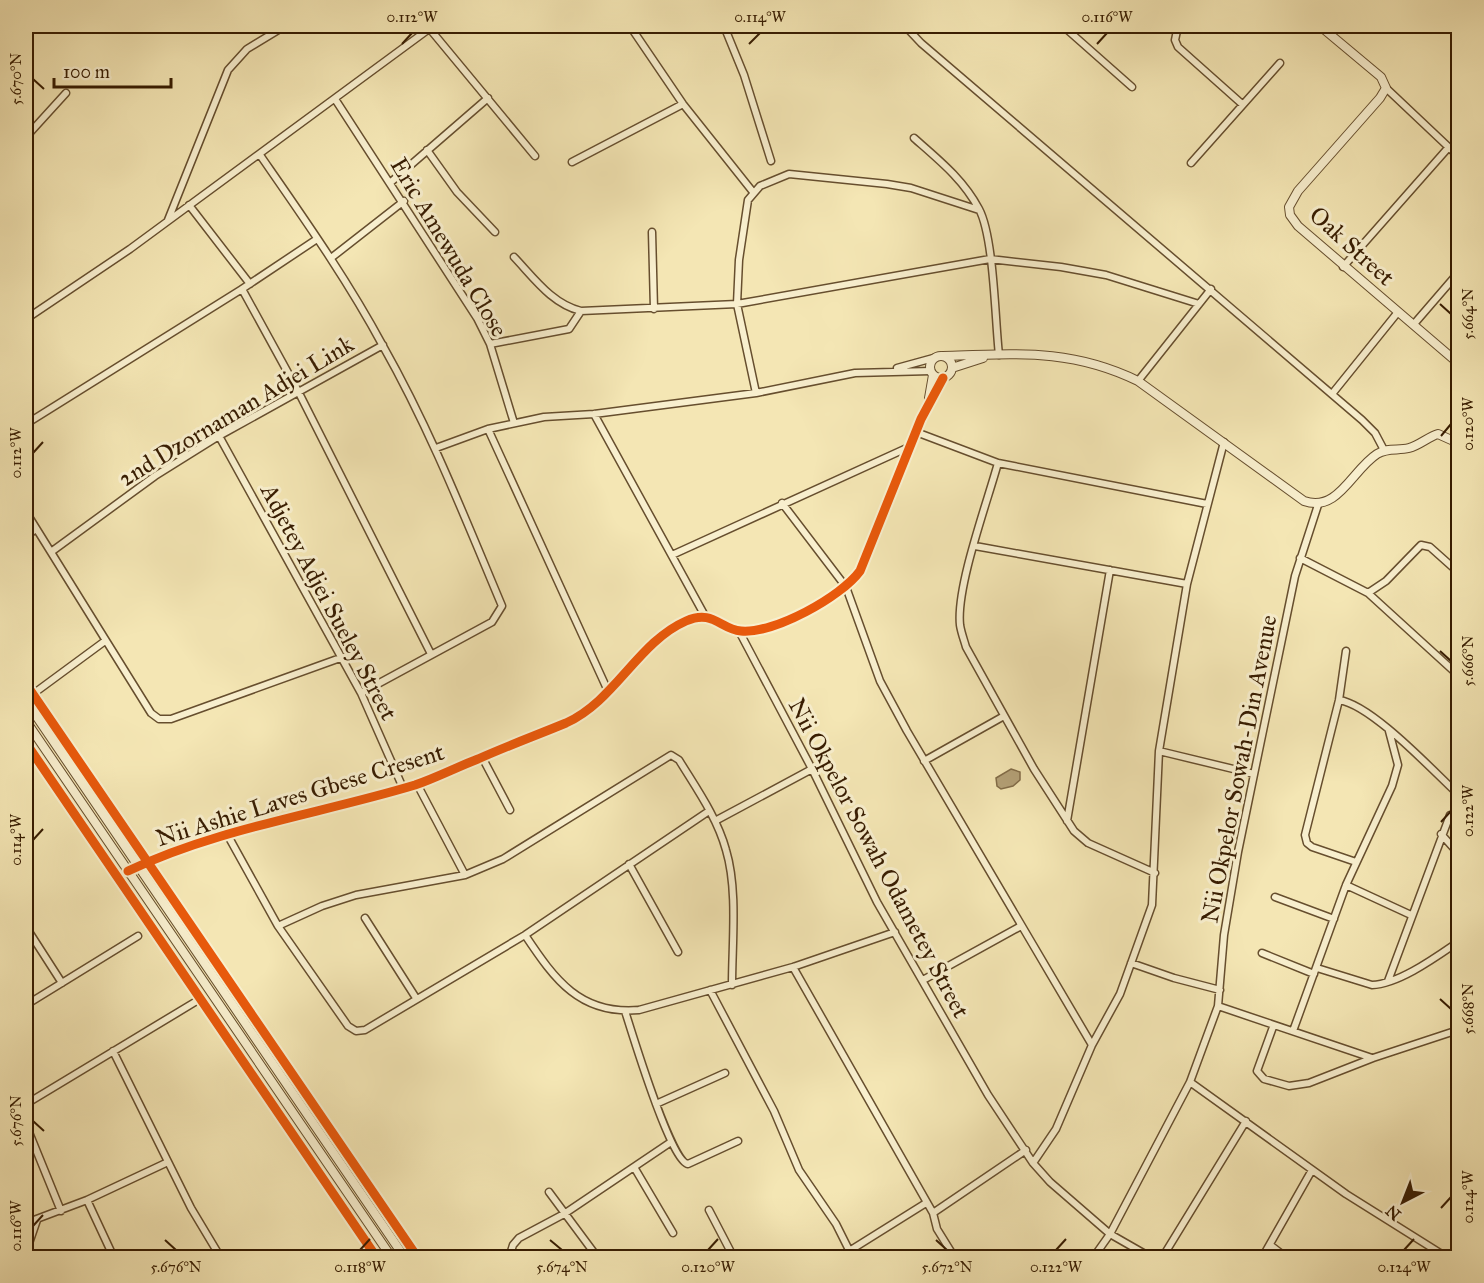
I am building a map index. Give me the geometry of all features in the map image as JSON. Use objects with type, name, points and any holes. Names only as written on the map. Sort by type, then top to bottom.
[{"type":"street","points":[[168,221],[228,70],[247,49],[285,26]]},
{"type":"street","points":[[630,26],[682,104],[753,192]]},
{"type":"street","points":[[724,26],[744,75],[771,161]]},
{"type":"street","points":[[905,26],[921,43],[1332,394],[1375,433],[1384,450]]},
{"type":"street","points":[[1063,26],[1132,87]]},
{"type":"street","points":[[1178,26],[1175,40],[1178,47],[1242,104]]},
{"type":"street","points":[[1320,26],[1381,77],[1386,88],[1458,156]]},
{"type":"street","points":[[26,319],[260,155],[431,27],[535,156]]},
{"type":"street","points":[[1191,163],[1280,63]]},
{"type":"street","name":"Oak Street","points":[[1386,88],[1380,98],[1298,191],[1290,207],[1290,215],[1298,226],[1343,267],[1458,363]]},
{"type":"street","points":[[26,137],[66,93]]},
{"type":"street","points":[[391,182],[488,98]]},
{"type":"street","name":"Eric Amewuda Close","points":[[335,99],[404,201],[477,318],[490,344],[514,423]]},
{"type":"street","points":[[572,162],[682,104]]},
{"type":"street","points":[[914,138],[954,172],[979,210],[990,260],[995,355]]},
{"type":"street","points":[[1343,267],[1448,148]]},
{"type":"street","points":[[427,150],[457,192],[495,232]]},
{"type":"street","points":[[260,155],[331,258],[383,345],[436,448],[502,606],[498,616],[492,622],[361,693]]},
{"type":"street","points":[[756,393],[737,304],[739,260],[748,200],[753,192],[769,181],[789,174],[910,188],[979,210]]},
{"type":"street","points":[[331,258],[404,201]]},
{"type":"street","points":[[189,206],[250,284]]},
{"type":"street","points":[[652,232],[654,309]]},
{"type":"street","points":[[26,424],[242,290],[318,239]]},
{"type":"street","points":[[514,257],[551,297],[565,307],[581,311],[737,304],[990,260],[1061,267],[1106,275],[1199,304]]},
{"type":"street","points":[[1414,324],[1458,273]]},
{"type":"street","points":[[1138,381],[1211,289]]},
{"type":"street","points":[[242,290],[298,391],[431,654]]},
{"type":"street","points":[[490,344],[569,329],[581,311]]},
{"type":"street","points":[[1332,394],[1398,312]]},
{"type":"street","name":"2nd Dzornaman Adjei Link","points":[[51,552],[146,482],[219,436],[383,345]]},
{"type":"street","points":[[885,371],[940,357],[1035,353],[1111,368],[1138,381],[1304,501],[1318,505],[1332,499],[1368,462],[1384,450],[1411,447],[1438,434],[1458,443]]},
{"type":"street","points":[[952,368],[995,355]]},
{"type":"street","points":[[594,414],[705,616],[739,632],[774,626],[846,587],[860,571],[929,402],[943,378],[950,375],[951,362],[940,357],[932,360],[929,402]]},
{"type":"street","points":[[436,448],[488,429],[544,417],[594,414],[756,393],[855,373],[885,371],[932,373],[943,378]]},
{"type":"street","points":[[488,429],[608,691]]},
{"type":"street","points":[[916,432],[998,463],[1207,504]]},
{"type":"street","name":"Adjetey Adjei Sueley Street","points":[[219,436],[343,657],[403,788]]},
{"type":"street","points":[[1033,1163],[1056,1129],[1092,1045],[1120,994],[1152,905],[1159,751],[1187,584],[1224,442]]},
{"type":"street","points":[[672,555],[909,447]]},
{"type":"street","points":[[998,463],[960,609],[960,626],[966,647],[1067,821],[1088,843],[1155,873]]},
{"type":"street","points":[[782,503],[846,587],[880,681],[924,761],[1092,1045]]},
{"type":"street","name":"Nii Okpelor Sowah-Din Avenue","points":[[1093,1257],[1110,1234],[1190,1082],[1207,1042],[1218,1006],[1224,935],[1254,774],[1300,558],[1318,505]]},
{"type":"street","points":[[26,512],[151,713],[159,719],[171,718],[343,657]]},
{"type":"street","points":[[26,536],[36,529]]},
{"type":"street","points":[[1368,593],[1386,581],[1421,545],[1430,547],[1458,572]]},
{"type":"street","points":[[975,546],[1187,584]]},
{"type":"street","points":[[1300,558],[1368,593],[1458,675]]},
{"type":"street","points":[[1067,821],[1110,570]]},
{"type":"street","name":"Nii Ashie Laves Gbese Cresent","points":[[128,871],[226,834],[417,784],[568,722],[581,715],[608,691],[673,628],[688,620],[705,616]]},
{"type":"street","name":"Nii Okpelor Sowah Odametey Street","points":[[739,632],[812,769],[876,902],[988,1095],[1033,1163],[1070,1201],[1110,1234],[1152,1257]]},
{"type":"street","points":[[33,694],[105,641]]},
{"type":"street","points":[[1346,651],[1339,700],[1305,835],[1307,843],[1312,847],[1356,862]]},
{"type":"street","points":[[26,684],[418,1257]]},
{"type":"street","points":[[1339,700],[1357,706],[1389,731],[1458,794]]},
{"type":"street","points":[[26,701],[405,1257]]},
{"type":"street","points":[[924,761],[1004,716]]},
{"type":"street","points":[[26,721],[392,1257]]},
{"type":"street","points":[[1293,1031],[1346,885],[1392,786],[1398,765],[1389,731]]},
{"type":"street","points":[[26,743],[376,1257]]},
{"type":"street","points":[[1159,751],[1254,774]]},
{"type":"street","points":[[278,926],[322,906],[356,895],[465,875],[503,859],[671,755],[679,760],[715,821],[727,851],[731,881],[732,985]]},
{"type":"street","points":[[482,757],[510,810]]},
{"type":"street","points":[[715,821],[812,769]]},
{"type":"street","points":[[417,784],[465,875]]},
{"type":"street","points":[[226,834],[278,926],[348,1026],[356,1031],[364,1030],[525,935],[709,811]]},
{"type":"street","points":[[1388,981],[1450,815]]},
{"type":"street","points":[[1441,834],[1458,853]]},
{"type":"street","points":[[629,864],[678,952]]},
{"type":"street","points":[[1346,885],[1412,915]]},
{"type":"street","points":[[1275,897],[1334,919]]},
{"type":"street","points":[[365,918],[416,998]]},
{"type":"street","points":[[923,980],[1021,926]]},
{"type":"street","points":[[26,927],[62,983]]},
{"type":"street","points":[[525,935],[552,975],[572,993],[594,1005],[625,1011],[639,1010],[732,985],[895,932]]},
{"type":"street","points":[[26,1005],[138,936]]},
{"type":"street","points":[[1262,953],[1316,971],[1372,985],[1388,981],[1422,966],[1458,942]]},
{"type":"street","points":[[1131,963],[1174,978],[1220,990]]},
{"type":"street","points":[[793,967],[933,1213],[937,1229],[955,1257]]},
{"type":"street","points":[[710,990],[774,1111],[799,1170],[836,1224],[849,1250]]},
{"type":"street","points":[[26,1104],[200,999]]},
{"type":"street","points":[[1218,1006],[1274,1027],[1293,1031],[1372,1058]]},
{"type":"street","points":[[625,1011],[656,1104],[678,1159],[688,1164],[738,1141]]},
{"type":"street","points":[[1274,1027],[1257,1071],[1264,1079],[1289,1086],[1309,1083],[1372,1058],[1455,1031]]},
{"type":"street","points":[[113,1050],[168,1162],[221,1257]]},
{"type":"street","points":[[656,1104],[725,1073]]},
{"type":"street","points":[[1190,1082],[1312,1170],[1448,1257]]},
{"type":"street","points":[[1162,1257],[1246,1121]]},
{"type":"street","points":[[26,1125],[61,1211]]},
{"type":"street","points":[[509,1257],[513,1245],[519,1239],[564,1214],[671,1142]]},
{"type":"street","points":[[933,1213],[1026,1150]]},
{"type":"street","points":[[26,1223],[87,1200],[168,1162]]},
{"type":"street","points":[[634,1167],[673,1233]]},
{"type":"street","points":[[1262,1257],[1312,1170]]},
{"type":"street","points":[[549,1192],[598,1257]]},
{"type":"street","points":[[87,1200],[114,1257]]},
{"type":"street","points":[[838,1257],[926,1203]]},
{"type":"street","points":[[709,1210],[734,1257]]},
{"type":"street","points":[[26,1252],[37,1220]]},
{"type":"street","points":[[1270,1245],[1287,1257]]},
{"type":"shaded area","points":[[1011,769],[1020,772],[1020,780],[1013,786],[1001,789],[997,786],[996,778]]},
{"type":"cycle path","points":[[128,871],[163,856],[233,833],[415,785],[566,723],[599,701],[654,643],[686,621],[703,617],[734,630],[755,630],[771,627],[823,602],[838,592],[860,571],[921,419],[943,378]]},
{"type":"cycle path","points":[[26,684],[418,1258]]},
{"type":"cycle path","points":[[26,743],[377,1258]]}]
